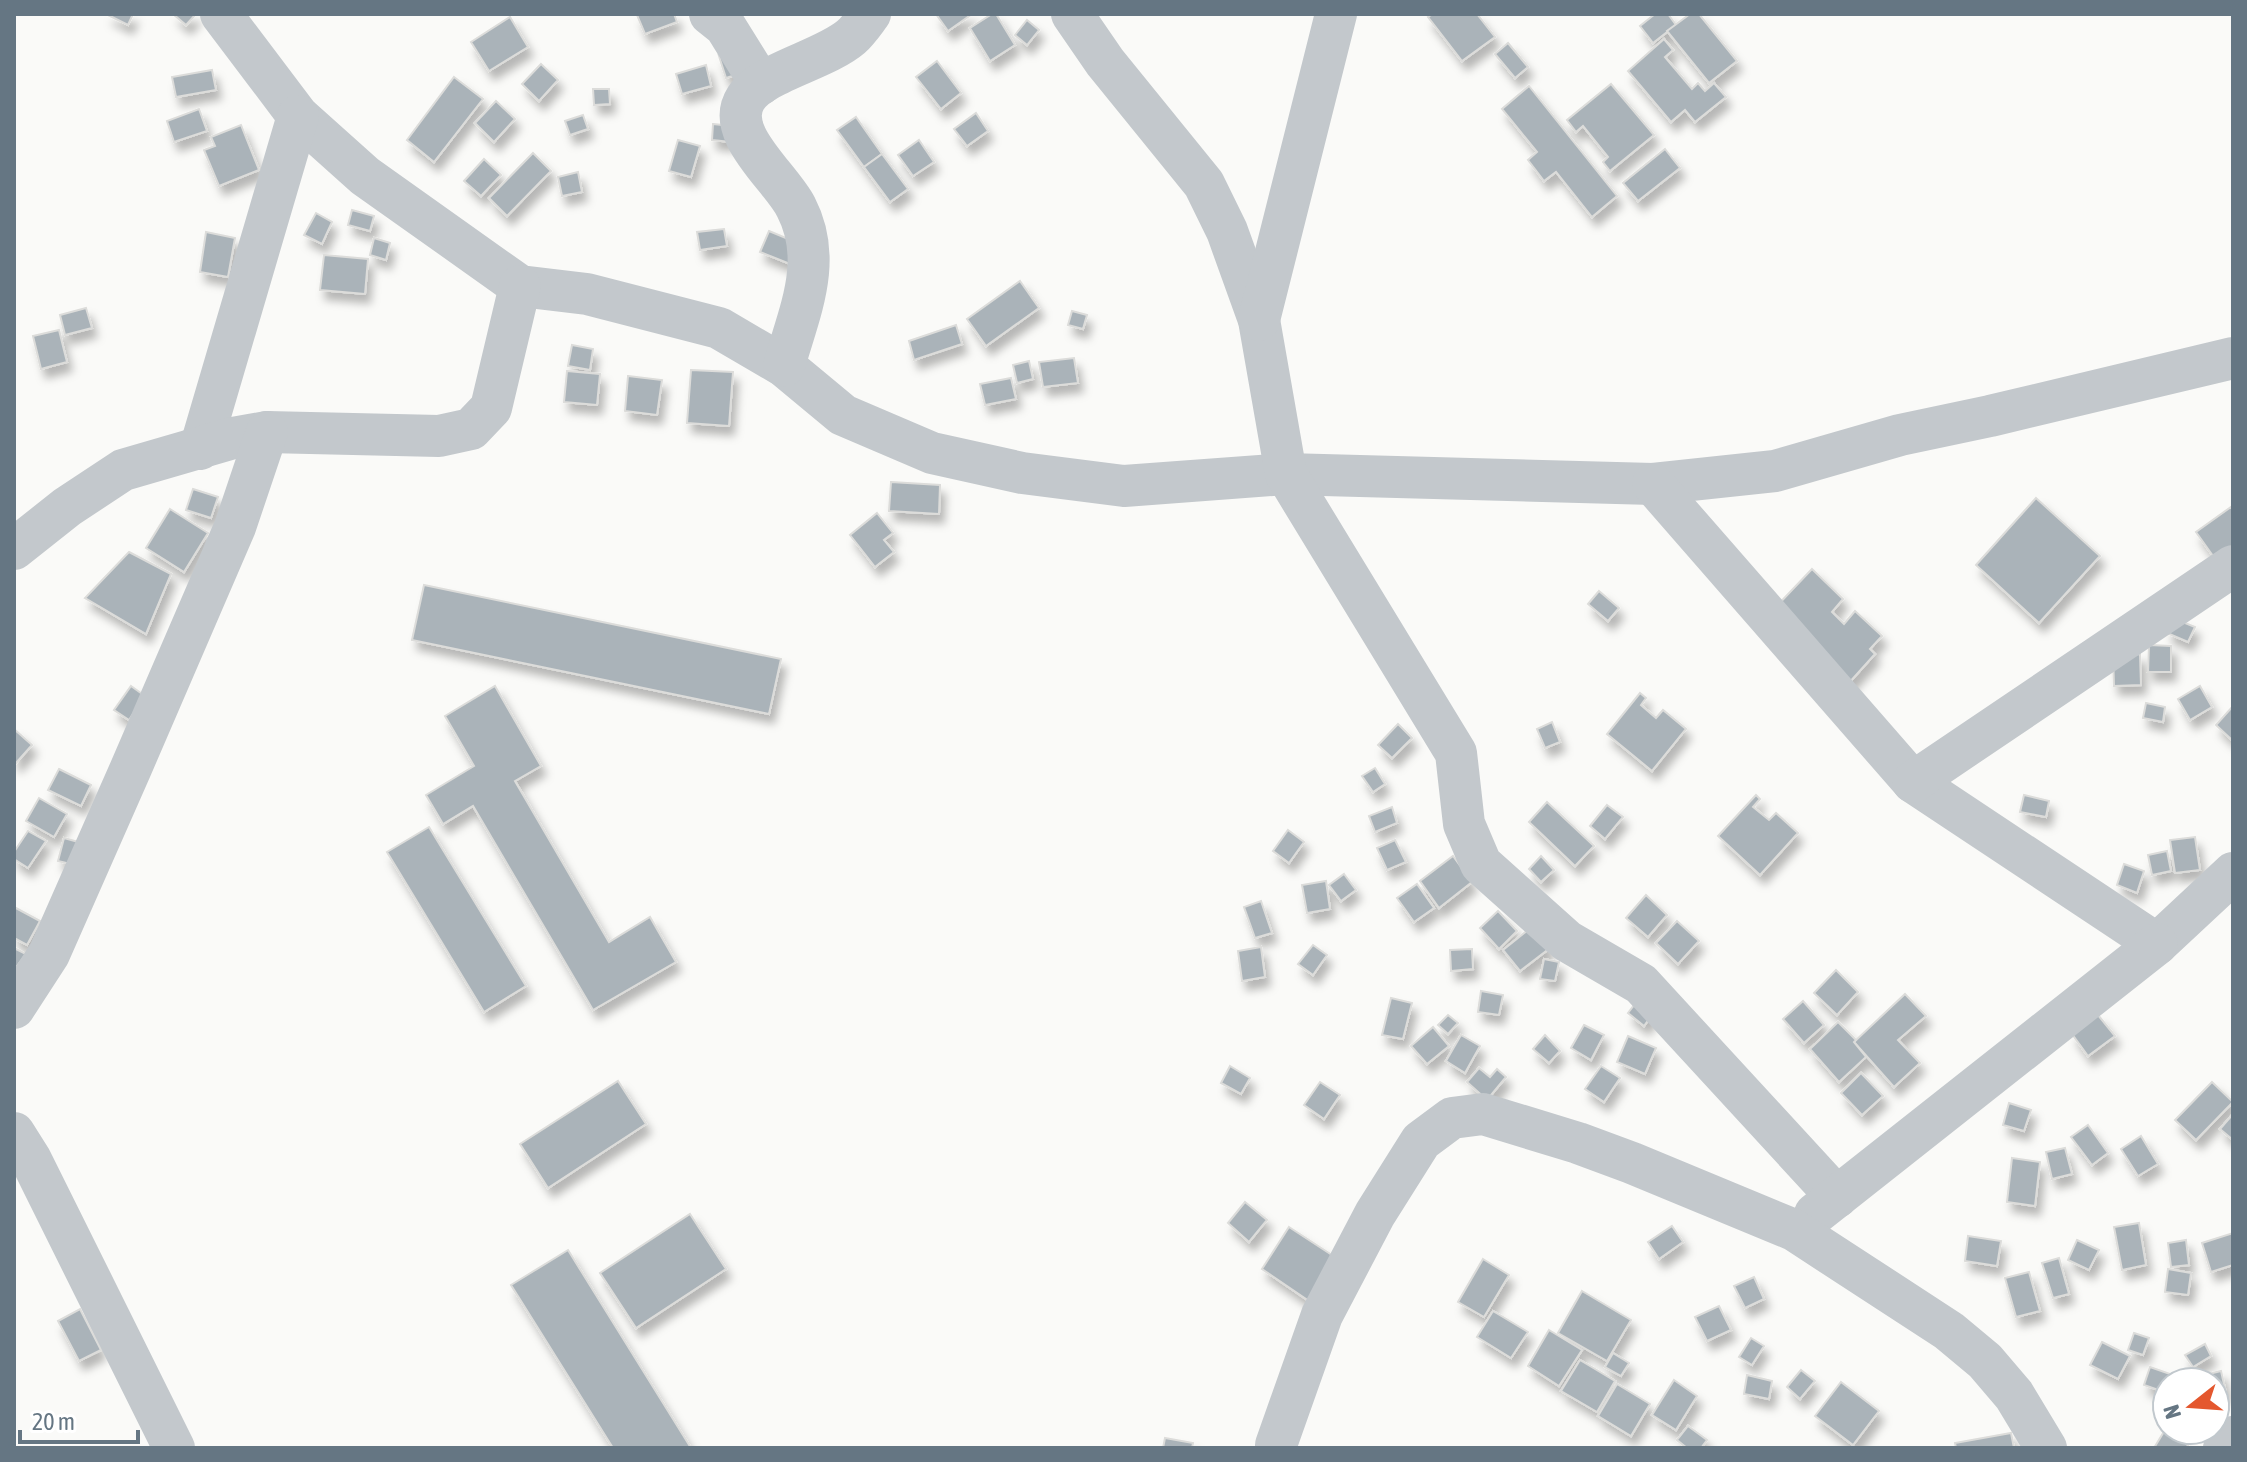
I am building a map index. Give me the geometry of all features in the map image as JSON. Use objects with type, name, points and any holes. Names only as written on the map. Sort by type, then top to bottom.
[{"type":"street","points":[[221,14],[298,116],[365,176],[520,286],[587,294],[719,328],[784,366],[843,415],[932,453],[1022,473],[1124,486],[1286,474],[1653,484],[1775,471],[1900,435],[2233,358]]},
{"type":"street","points":[[710,14],[725,26],[761,84]]},
{"type":"street","points":[[784,366],[806,289],[811,257],[807,231],[795,204],[740,127],[739,112],[747,96],[761,84],[827,53],[851,37],[870,14]]},
{"type":"street","points":[[1072,14],[1105,62],[1204,184],[1227,231],[1259,320],[1286,474],[1456,753],[1464,824],[1481,864],[1567,941],[1641,984],[1837,1197]]},
{"type":"street","points":[[1259,320],[1336,14]]},
{"type":"street","points":[[200,449],[298,116]]},
{"type":"street","points":[[14,549],[67,507],[123,470],[233,438],[267,432],[439,436],[471,429],[491,408],[520,286]]},
{"type":"street","points":[[14,1008],[49,954],[125,782],[235,527],[267,432]]},
{"type":"street","points":[[1653,484],[1913,782],[2157,944]]},
{"type":"street","points":[[1913,782],[2233,566]]},
{"type":"street","points":[[1794,1230],[2157,944],[2233,873]]},
{"type":"street","points":[[1278,1447],[1322,1315],[1375,1214],[1421,1141],[1452,1118],[1483,1114],[1578,1143],[1794,1230],[1949,1331],[1973,1351],[2014,1395],[2046,1448]]},
{"type":"street","points":[[14,1133],[31,1160],[161,1443]]},
{"type":"street","points":[[2224,1448],[2233,1437]]},
{"type":"building","points":[[106,14],[133,14],[128,25]]},
{"type":"building","points":[[173,14],[196,14],[186,25]]},
{"type":"building","points":[[674,14],[677,22],[645,34],[637,15]]},
{"type":"building","points":[[936,14],[972,14],[948,31]]},
{"type":"building","points":[[996,14],[1015,45],[990,61],[970,28]]},
{"type":"building","points":[[1433,14],[1477,14],[1495,37],[1462,61],[1428,17]]},
{"type":"building","points":[[1655,14],[1668,14],[1676,25],[1653,43],[1640,26]]},
{"type":"building","points":[[1690,14],[1699,14],[1737,61],[1709,83],[1667,31]]},
{"type":"building","points":[[510,17],[528,47],[489,71],[471,42]]},
{"type":"building","points":[[1027,20],[1039,30],[1027,45],[1015,35]]},
{"type":"building","points":[[1664,39],[1673,50],[1665,57],[1692,89],[1698,83],[1705,91],[1714,83],[1726,97],[1695,122],[1685,110],[1671,122],[1628,71]]},
{"type":"building","points":[[1508,43],[1528,67],[1515,78],[1495,54]]},
{"type":"building","points":[[719,56],[742,73],[726,78]]},
{"type":"building","points":[[937,61],[961,93],[941,109],[916,77]]},
{"type":"building","points":[[541,64],[558,80],[539,101],[522,84]]},
{"type":"building","points":[[706,65],[711,86],[682,94],[676,74]]},
{"type":"building","points":[[212,70],[216,90],[176,97],[172,77]]},
{"type":"building","points":[[454,77],[483,99],[434,162],[407,140]]},
{"type":"building","points":[[1611,84],[1654,135],[1610,171],[1603,162],[1608,157],[1583,126],[1576,132],[1567,120]]},
{"type":"building","points":[[1529,86],[1617,196],[1592,217],[1556,172],[1544,181],[1528,160],[1537,152],[1502,109]]},
{"type":"building","points":[[593,89],[609,89],[610,104],[594,105]]},
{"type":"building","points":[[496,101],[515,119],[494,142],[475,123]]},
{"type":"building","points":[[199,109],[207,131],[174,142],[167,121]]},
{"type":"building","points":[[976,113],[988,131],[967,146],[954,129]]},
{"type":"building","points":[[583,115],[588,129],[570,135],[565,121]]},
{"type":"building","points":[[856,117],[882,154],[864,167],[837,130]]},
{"type":"building","points":[[713,124],[732,126],[731,142],[712,140]]},
{"type":"building","points":[[241,125],[259,170],[219,186],[204,150],[215,146],[211,137]]},
{"type":"building","points":[[678,140],[700,146],[691,177],[669,171]]},
{"type":"building","points":[[919,140],[934,162],[913,176],[898,155]]},
{"type":"building","points":[[1665,149],[1680,168],[1638,201],[1623,183]]},
{"type":"building","points":[[533,153],[551,171],[507,216],[489,198]]},
{"type":"building","points":[[882,154],[908,189],[890,202],[864,167]]},
{"type":"building","points":[[484,159],[501,175],[481,196],[464,181]]},
{"type":"building","points":[[578,172],[582,192],[562,196],[558,177]]},
{"type":"building","points":[[352,210],[374,216],[370,231],[348,225]]},
{"type":"building","points":[[316,213],[332,222],[322,244],[304,235]]},
{"type":"building","points":[[724,229],[727,246],[700,250],[697,232]]},
{"type":"building","points":[[769,231],[798,243],[790,264],[760,252]]},
{"type":"building","points":[[206,232],[235,238],[228,277],[200,272]]},
{"type":"building","points":[[374,238],[390,243],[386,260],[370,255]]},
{"type":"building","points":[[324,255],[368,259],[365,294],[320,290]]},
{"type":"building","points":[[1020,281],[1039,308],[986,346],[967,319]]},
{"type":"building","points":[[86,308],[92,328],[65,335],[60,315]]},
{"type":"building","points":[[1072,311],[1087,315],[1083,329],[1068,325]]},
{"type":"building","points":[[956,325],[962,344],[914,360],[909,341]]},
{"type":"building","points":[[59,330],[67,362],[41,369],[33,336]]},
{"type":"building","points":[[572,345],[593,349],[590,370],[568,366]]},
{"type":"building","points":[[1074,358],[1078,383],[1043,387],[1039,362]]},
{"type":"building","points":[[1029,361],[1033,379],[1017,383],[1013,365]]},
{"type":"building","points":[[691,370],[733,372],[729,426],[687,423]]},
{"type":"building","points":[[567,371],[600,374],[597,405],[564,402]]},
{"type":"building","points":[[628,376],[662,380],[657,415],[625,411]]},
{"type":"building","points":[[1011,378],[1016,399],[985,405],[980,384]]},
{"type":"building","points":[[891,482],[940,485],[939,514],[889,511]]},
{"type":"building","points":[[193,489],[218,497],[211,518],[186,510]]},
{"type":"building","points":[[2036,498],[2100,556],[2039,623],[1976,565]]},
{"type":"building","points":[[2231,507],[2233,552],[2218,563],[2196,532]]},
{"type":"building","points":[[170,509],[208,533],[184,572],[146,548]]},
{"type":"building","points":[[877,513],[893,533],[884,540],[894,552],[875,567],[850,535]]},
{"type":"building","points":[[129,552],[171,574],[146,634],[85,598]]},
{"type":"building","points":[[1812,569],[1843,599],[1832,612],[1844,624],[1855,611],[1882,636],[1870,649],[1875,654],[1848,684],[1772,611]]},
{"type":"building","points":[[424,585],[781,659],[769,714],[412,640]]},
{"type":"building","points":[[1599,591],[1619,608],[1608,621],[1588,604]]},
{"type":"building","points":[[2173,618],[2195,627],[2188,642],[2167,633]]},
{"type":"building","points":[[2149,645],[2171,646],[2171,672],[2148,672]]},
{"type":"building","points":[[2140,654],[2141,685],[2114,686],[2113,655]]},
{"type":"building","points":[[131,686],[145,696],[129,720],[114,710]]},
{"type":"building","points":[[495,686],[541,766],[515,781],[609,942],[650,917],[676,962],[593,1010],[473,806],[443,824],[426,795],[474,766],[445,716]]},
{"type":"building","points":[[2200,686],[2212,707],[2190,720],[2178,699]]},
{"type":"building","points":[[1640,693],[1646,698],[1641,705],[1656,718],[1663,710],[1686,729],[1652,771],[1607,734]]},
{"type":"building","points":[[2146,703],[2165,707],[2163,722],[2143,718]]},
{"type":"building","points":[[2233,706],[2233,741],[2216,725]]},
{"type":"building","points":[[1552,722],[1560,742],[1545,748],[1537,729]]},
{"type":"building","points":[[1398,724],[1412,738],[1392,758],[1378,745]]},
{"type":"building","points":[[14,729],[32,745],[16,763],[14,762]]},
{"type":"building","points":[[1375,768],[1385,784],[1373,792],[1362,776]]},
{"type":"building","points":[[59,769],[91,785],[81,806],[48,790]]},
{"type":"building","points":[[1756,795],[1760,799],[1753,807],[1769,820],[1776,813],[1798,833],[1760,875],[1718,836]]},
{"type":"building","points":[[2024,795],[2049,801],[2046,817],[2020,812]]},
{"type":"building","points":[[39,798],[67,814],[54,837],[26,821]]},
{"type":"building","points":[[1547,802],[1594,846],[1575,866],[1529,822]]},
{"type":"building","points":[[1607,805],[1623,817],[1605,839],[1590,826]]},
{"type":"building","points":[[1392,807],[1397,823],[1375,832],[1369,816]]},
{"type":"building","points":[[429,827],[526,986],[484,1012],[387,852]]},
{"type":"building","points":[[1288,830],[1304,842],[1289,863],[1273,851]]},
{"type":"building","points":[[28,831],[46,841],[28,868],[14,859],[14,852]]},
{"type":"building","points":[[2195,837],[2200,870],[2175,873],[2170,840]]},
{"type":"building","points":[[64,838],[89,845],[83,867],[58,861]]},
{"type":"building","points":[[1395,840],[1406,862],[1387,870],[1377,848]]},
{"type":"building","points":[[2167,851],[2171,871],[2152,875],[2148,855]]},
{"type":"building","points":[[1453,856],[1472,882],[1439,908],[1420,881]]},
{"type":"building","points":[[1541,856],[1554,870],[1541,882],[1529,869]]},
{"type":"building","points":[[2124,864],[2144,871],[2137,893],[2117,885]]},
{"type":"building","points":[[1344,874],[1356,890],[1341,901],[1329,885]]},
{"type":"building","points":[[1326,881],[1330,909],[1307,913],[1302,885]]},
{"type":"building","points":[[1417,884],[1434,908],[1414,922],[1397,898]]},
{"type":"building","points":[[1646,895],[1667,915],[1648,937],[1626,918]]},
{"type":"building","points":[[1261,901],[1272,933],[1255,938],[1244,907]]},
{"type":"building","points":[[14,907],[40,921],[27,945],[14,938]]},
{"type":"building","points":[[1498,911],[1517,931],[1499,949],[1480,928]]},
{"type":"building","points":[[1677,921],[1699,941],[1678,964],[1656,943]]},
{"type":"building","points":[[1533,926],[1550,948],[1520,971],[1503,950]]},
{"type":"building","points":[[1313,945],[1327,955],[1313,975],[1298,964]]},
{"type":"building","points":[[1261,947],[1265,977],[1242,981],[1238,951]]},
{"type":"building","points":[[14,948],[26,954],[14,970]]},
{"type":"building","points":[[1472,949],[1473,969],[1451,971],[1450,950]]},
{"type":"building","points":[[1544,959],[1559,962],[1555,981],[1540,979]]},
{"type":"building","points":[[1836,970],[1858,992],[1837,1015],[1814,993]]},
{"type":"building","points":[[1481,991],[1503,995],[1499,1015],[1478,1012]]},
{"type":"building","points":[[1905,994],[1926,1016],[1898,1040],[1920,1063],[1894,1087],[1854,1042]]},
{"type":"building","points":[[1641,996],[1657,1008],[1644,1026],[1628,1013]]},
{"type":"building","points":[[1391,998],[1412,1003],[1403,1039],[1382,1035]]},
{"type":"building","points":[[1803,1001],[1824,1025],[1804,1043],[1783,1019]]},
{"type":"building","points":[[1448,1015],[1458,1023],[1448,1034],[1438,1025]]},
{"type":"building","points":[[2098,1015],[2115,1036],[2088,1056],[2072,1034]]},
{"type":"building","points":[[1838,1022],[1856,1040],[1854,1042],[1866,1057],[1839,1082],[1810,1049]]},
{"type":"building","points":[[1584,1025],[1604,1035],[1591,1060],[1571,1048]]},
{"type":"building","points":[[1433,1027],[1449,1046],[1427,1064],[1411,1046]]},
{"type":"building","points":[[1461,1035],[1480,1046],[1465,1073],[1446,1061]]},
{"type":"building","points":[[1545,1035],[1560,1051],[1549,1063],[1533,1049]]},
{"type":"building","points":[[1628,1036],[1656,1048],[1645,1074],[1617,1062]]},
{"type":"building","points":[[1230,1066],[1250,1078],[1241,1094],[1221,1083]]},
{"type":"building","points":[[1601,1066],[1620,1078],[1604,1102],[1585,1089]]},
{"type":"building","points":[[1479,1068],[1490,1077],[1497,1069],[1506,1077],[1487,1100],[1467,1082]]},
{"type":"building","points":[[1861,1073],[1883,1096],[1862,1115],[1841,1093]]},
{"type":"building","points":[[618,1081],[646,1124],[548,1188],[520,1144]]},
{"type":"building","points":[[1320,1082],[1340,1095],[1324,1119],[1304,1105]]},
{"type":"building","points":[[2212,1082],[2233,1102],[2196,1140],[2175,1120]]},
{"type":"building","points":[[2009,1103],[2031,1110],[2024,1131],[2003,1125]]},
{"type":"building","points":[[2233,1114],[2233,1140],[2220,1129]]},
{"type":"building","points":[[2088,1125],[2108,1153],[2092,1165],[2071,1137]]},
{"type":"building","points":[[2141,1136],[2158,1164],[2138,1176],[2121,1149]]},
{"type":"building","points":[[2065,1148],[2072,1174],[2052,1179],[2046,1152]]},
{"type":"building","points":[[2012,1158],[2040,1162],[2035,1206],[2007,1202]]},
{"type":"building","points":[[1245,1202],[1267,1220],[1249,1242],[1228,1223]]},
{"type":"building","points":[[690,1214],[726,1269],[636,1328],[600,1273]]},
{"type":"building","points":[[2139,1223],[2146,1265],[2122,1270],[2114,1227]]},
{"type":"building","points":[[1672,1226],[1683,1242],[1659,1259],[1648,1242]]},
{"type":"building","points":[[1289,1227],[1338,1259],[1309,1301],[1262,1269]]},
{"type":"building","points":[[2233,1233],[2233,1265],[2211,1272],[2202,1243]]},
{"type":"building","points":[[1968,1236],[2001,1241],[1997,1266],[1965,1261]]},
{"type":"building","points":[[2077,1240],[2099,1250],[2089,1270],[2068,1260]]},
{"type":"building","points":[[2186,1240],[2189,1265],[2171,1267],[2168,1243]]},
{"type":"building","points":[[568,1250],[691,1448],[613,1448],[511,1285]]},
{"type":"building","points":[[2059,1258],[2069,1294],[2053,1298],[2042,1263]]},
{"type":"building","points":[[1483,1259],[1509,1275],[1484,1317],[1458,1302]]},
{"type":"building","points":[[2168,1269],[2191,1273],[2188,1295],[2165,1292]]},
{"type":"building","points":[[2029,1272],[2040,1311],[2016,1317],[2005,1278]]},
{"type":"building","points":[[1754,1277],[1764,1299],[1745,1308],[1734,1286]]},
{"type":"building","points":[[1582,1291],[1631,1320],[1607,1361],[1558,1333]]},
{"type":"building","points":[[1719,1306],[1731,1330],[1707,1341],[1695,1317]]},
{"type":"building","points":[[80,1309],[101,1350],[79,1361],[58,1321]]},
{"type":"building","points":[[1493,1311],[1528,1332],[1511,1358],[1477,1337]]},
{"type":"building","points":[[1549,1330],[1582,1350],[1559,1386],[1528,1366]]},
{"type":"building","points":[[2134,1333],[2149,1338],[2143,1355],[2128,1350]]},
{"type":"building","points":[[1751,1338],[1764,1346],[1752,1365],[1739,1357]]},
{"type":"building","points":[[2102,1342],[2130,1356],[2118,1379],[2090,1365]]},
{"type":"building","points":[[2205,1344],[2211,1356],[2192,1366],[2185,1355]]},
{"type":"building","points":[[1613,1353],[1629,1363],[1621,1376],[1605,1367]]},
{"type":"building","points":[[1580,1360],[1615,1381],[1597,1412],[1561,1391]]},
{"type":"building","points":[[2150,1367],[2151,1367],[2151,1387],[2144,1385]]},
{"type":"building","points":[[1801,1370],[1815,1381],[1800,1399],[1787,1387]]},
{"type":"building","points":[[1747,1375],[1772,1381],[1769,1399],[1744,1394]]},
{"type":"building","points":[[1674,1380],[1697,1396],[1676,1430],[1652,1415]]},
{"type":"building","points":[[1841,1382],[1879,1411],[1853,1445],[1815,1416]]},
{"type":"building","points":[[1617,1384],[1650,1404],[1631,1436],[1598,1416]]},
{"type":"building","points":[[1688,1426],[1707,1440],[1701,1448],[1687,1448],[1677,1440]]},
{"type":"building","points":[[2011,1433],[2014,1448],[1956,1448],[1955,1443]]},
{"type":"building","points":[[1165,1438],[1193,1443],[1192,1448],[1163,1448]]},
{"type":"building","points":[[2155,1446],[2187,1446],[2186,1448]]}]
